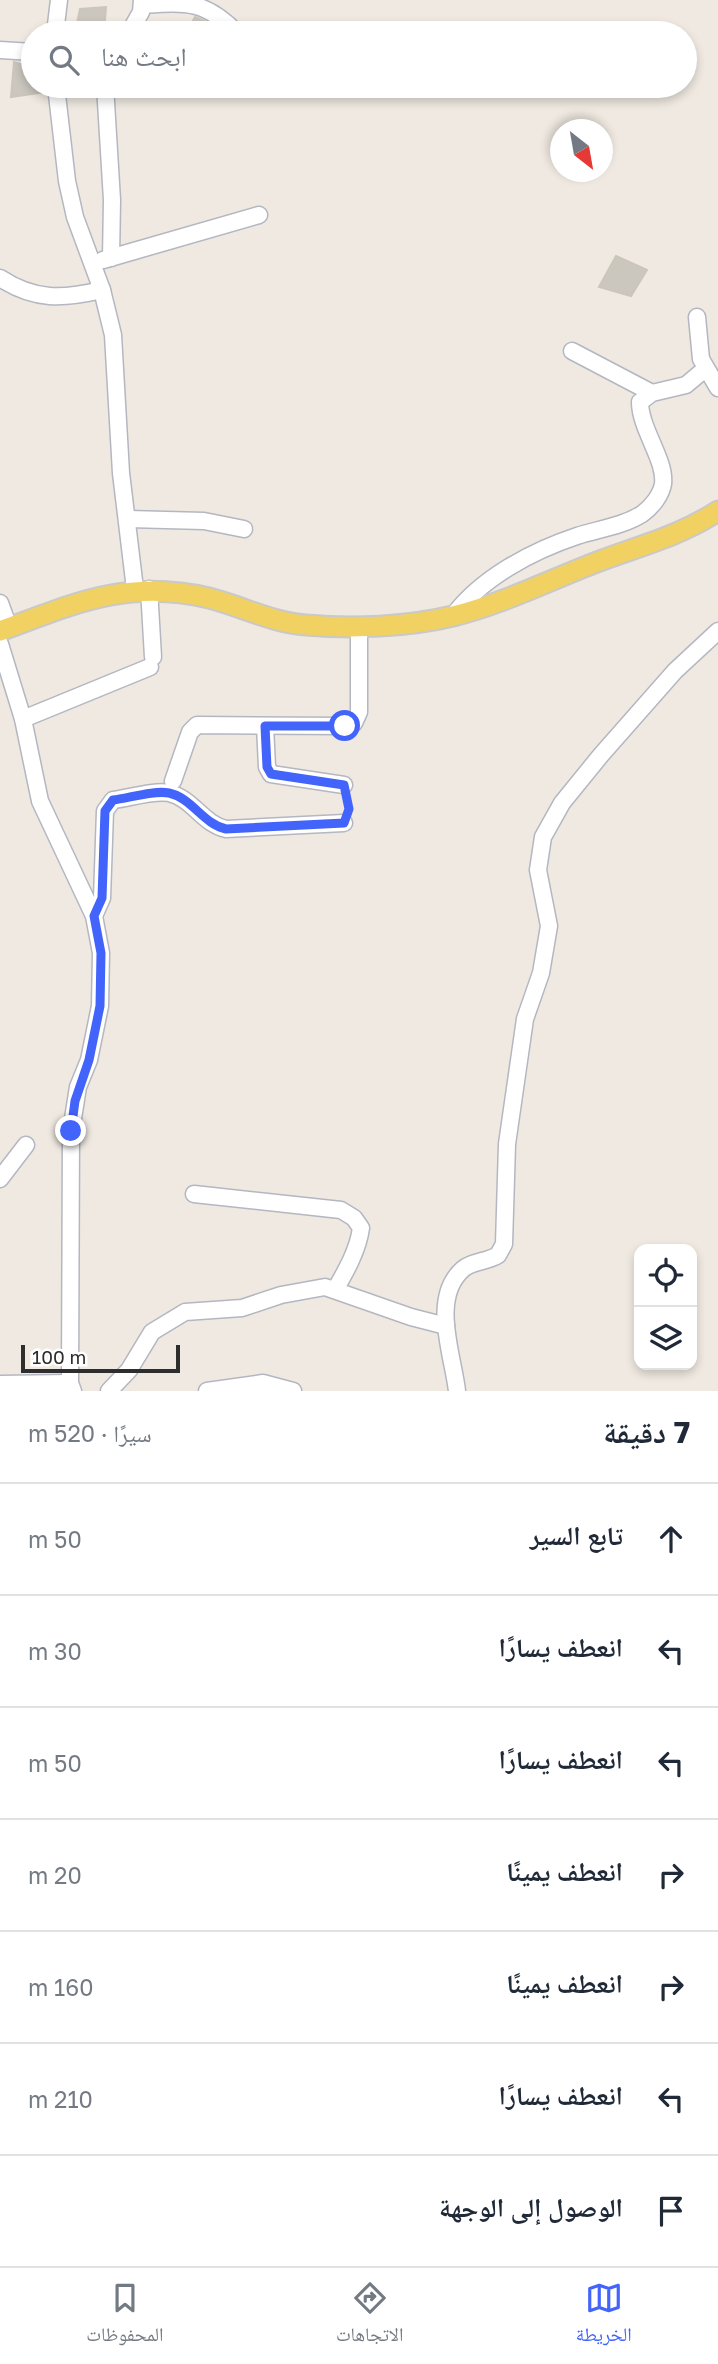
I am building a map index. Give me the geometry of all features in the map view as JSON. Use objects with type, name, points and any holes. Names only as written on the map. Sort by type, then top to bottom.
[{"type":"main road","points":[[3,634],[80,603],[142,589],[206,598],[297,624],[359,626],[453,616],[673,536],[718,511]]},
{"type":"street","points":[[56,21],[59,0]]},
{"type":"street","points":[[134,21],[142,3],[179,2],[200,5],[221,21]]},
{"type":"street","points":[[0,50],[21,51]]},
{"type":"street","points":[[23,719],[151,662],[142,589],[119,458],[113,335],[94,262],[82,238],[70,193],[58,98]]},
{"type":"street","points":[[106,98],[112,200],[111,258]]},
{"type":"street","points":[[94,262],[259,215]]},
{"type":"street","points":[[0,278],[20,290],[49,298],[70,298],[102,290]]},
{"type":"street","points":[[697,317],[699,346],[705,369],[718,388]]},
{"type":"street","points":[[572,351],[652,393]]},
{"type":"street","points":[[453,616],[472,593],[538,553],[577,536],[633,519],[654,503],[663,477],[640,406],[642,399],[652,393],[686,385],[705,369]]},
{"type":"street","points":[[128,519],[204,521],[244,529]]},
{"type":"street","points":[[0,604],[3,634],[40,801],[94,916],[103,981],[95,1036],[78,1087],[71,1131],[72,1387],[0,1384]]},
{"type":"street","points":[[173,781],[190,732],[197,725],[345,726],[354,723],[359,712],[359,626]]},
{"type":"street","points":[[457,1391],[446,1326],[448,1298],[455,1278],[471,1264],[494,1258],[503,1250],[504,1172],[525,1019],[547,946],[547,906],[538,870],[544,837],[562,803],[601,755],[675,671],[718,631]]},
{"type":"street","points":[[265,726],[267,767],[271,774],[344,785]]},
{"type":"street","points":[[94,916],[102,898],[105,811],[113,800],[168,793],[183,800],[211,824],[226,829],[344,823]]},
{"type":"street","points":[[0,1179],[26,1145]]},
{"type":"street","points":[[194,1194],[349,1213],[358,1223],[360,1235],[335,1290]]},
{"type":"street","points":[[109,1391],[129,1370],[152,1332],[184,1312],[242,1308],[314,1288],[335,1290],[411,1317],[446,1326]]},
{"type":"street","points":[[206,1391],[263,1383],[293,1391]]},
{"type":"path","points":[[344,785],[349,809],[344,823]]},
{"type":"building","points":[[106,7],[105,21],[78,21],[80,9]]},
{"type":"building","points":[[14,62],[21,64],[21,96],[11,97]]},
{"type":"building","points":[[616,256],[647,270],[631,296],[599,287]]},
{"type":"route","points":[[71,1131],[78,1087],[95,1036],[103,981],[94,916],[102,898],[105,811],[109,803],[113,800],[168,793],[183,800],[211,824],[226,829],[344,823],[349,809],[344,785],[271,774],[267,767],[265,726],[345,726]]}]
